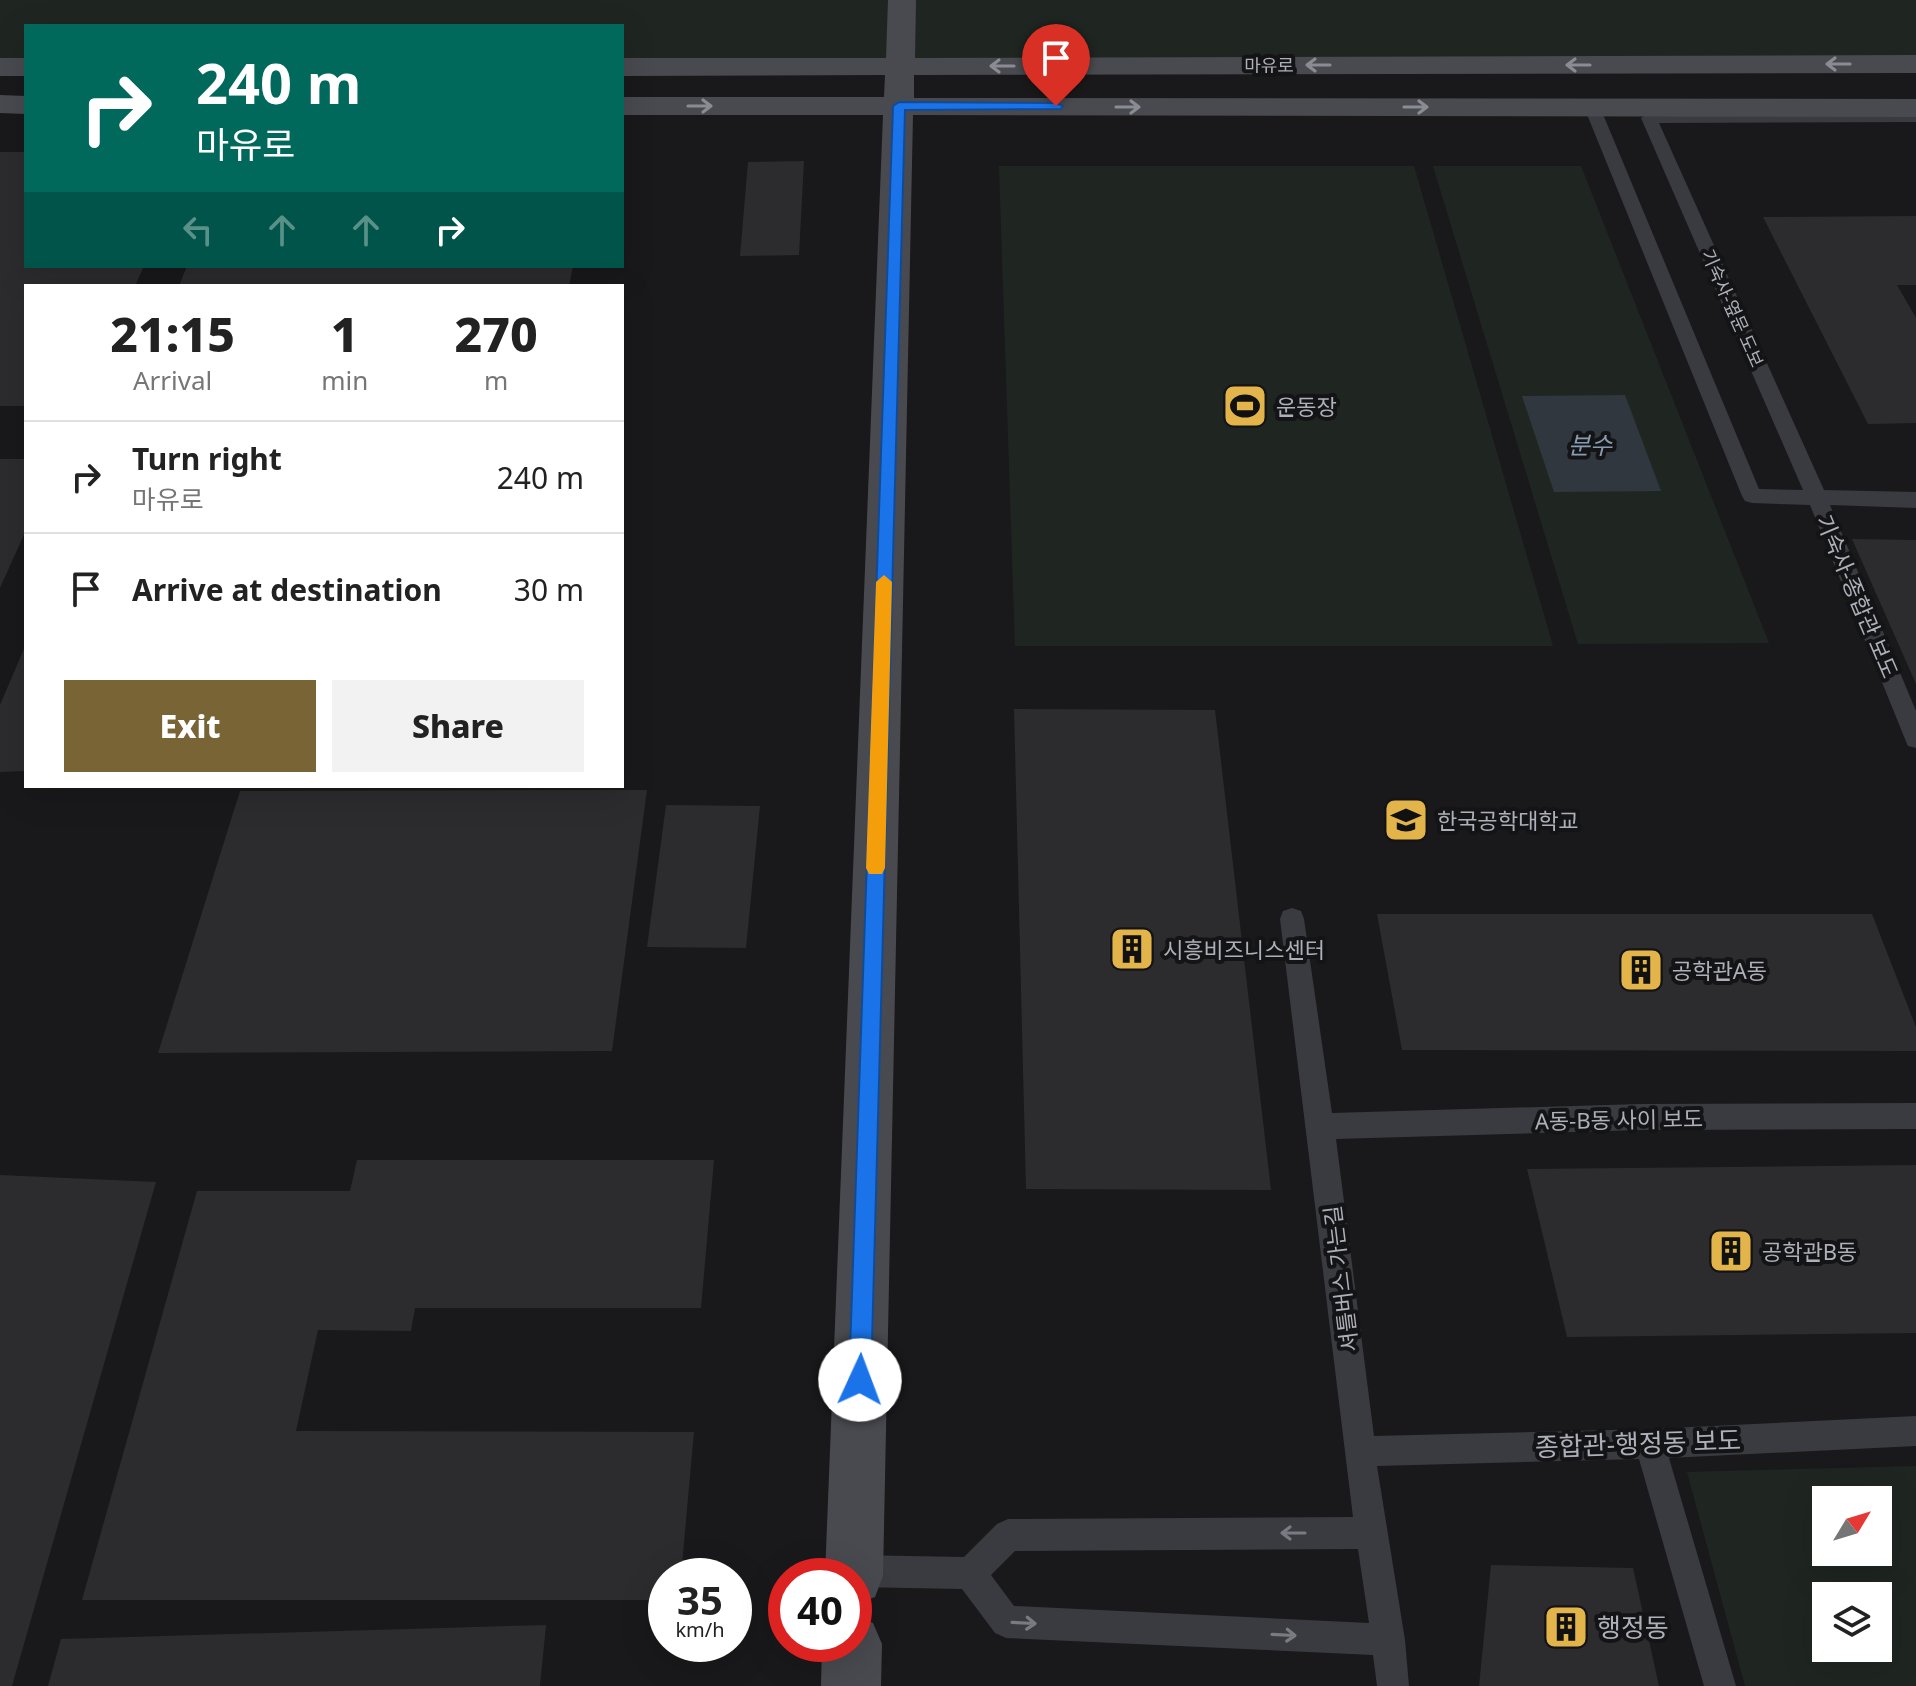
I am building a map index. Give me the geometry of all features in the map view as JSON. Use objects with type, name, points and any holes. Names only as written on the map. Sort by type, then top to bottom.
[{"type":"street","points":[[854,1558],[902,4]]},
{"type":"street","name":"마유로","points":[[624,106],[899,86],[1916,64]]},
{"type":"street","points":[[0,67],[24,67]]},
{"type":"street","name":"마유로","points":[[624,67],[899,86],[1592,107],[1916,108]]},
{"type":"street","points":[[0,104],[24,105]]},
{"type":"street","points":[[851,1686],[852,1662]]},
{"type":"lane","points":[[1592,107],[1752,496],[1916,500]]},
{"type":"lane","name":"기숙사-옆문 도보","points":[[1817,498],[1649,118],[1916,117]]},
{"type":"lane","name":"기숙사-종합관 보도","points":[[1817,498],[1916,739]]},
{"type":"lane","name":"셔틀버스 가는길","points":[[1292,919],[1393,1686]]},
{"type":"lane","name":"A동-B동 사이 보도","points":[[1321,1126],[1640,1117],[1916,1116]]},
{"type":"lane","name":"종합관-행정동 보도","points":[[1361,1451],[1650,1444],[1916,1431]]},
{"type":"lane","points":[[1650,1444],[1720,1686]]},
{"type":"lane","points":[[872,1574],[970,1573],[1008,1535],[1371,1533]]},
{"type":"lane","points":[[970,1573],[1006,1622],[1389,1640]]},
{"type":"shaded area","points":[[0,0],[1916,0],[1916,63],[624,66],[624,24],[24,24],[24,67],[0,67]]},
{"type":"shaded area","name":"운동장","points":[[999,166],[1414,166],[1553,646],[1015,646]]},
{"type":"shaded area","points":[[1433,166],[1581,166],[1769,643],[1578,644]]},
{"type":"shaded area","points":[[1916,1466],[1916,1686],[1745,1686],[1687,1472]]},
{"type":"water","name":"분수","points":[[1625,395],[1661,491],[1554,492],[1522,396]]},
{"type":"building","points":[[0,152],[24,152],[24,268],[143,268],[136,284],[24,284],[24,406],[0,406]]},
{"type":"building","points":[[804,161],[799,255],[740,256],[748,162]]},
{"type":"building","points":[[1916,216],[1916,285],[1897,285],[1916,318],[1916,423],[1868,424],[1763,217]]},
{"type":"building","points":[[186,268],[573,268],[569,284],[180,284]]},
{"type":"building","points":[[0,459],[24,459],[24,534],[0,588]]},
{"type":"building","points":[[1852,539],[1916,540],[1916,684]]},
{"type":"building","points":[[24,649],[24,771],[0,772],[0,705]]},
{"type":"building","name":"시흥비즈니스센터","points":[[1014,709],[1215,710],[1271,1190],[1026,1189]]},
{"type":"building","points":[[647,790],[612,1051],[158,1053],[240,791]]},
{"type":"building","points":[[666,805],[760,806],[746,948],[647,947]]},
{"type":"building","name":"공학관A동","points":[[1377,914],[1872,914],[1916,1027],[1916,1051],[1402,1050]]},
{"type":"building","points":[[357,1160],[714,1160],[701,1308],[415,1308],[411,1331],[318,1330],[296,1431],[694,1432],[683,1558],[648,1558],[648,1600],[82,1600],[197,1191],[350,1191]]},
{"type":"building","name":"공학관B동","points":[[1916,1165],[1916,1333],[1567,1337],[1527,1169]]},
{"type":"building","points":[[0,1175],[156,1182],[12,1686],[0,1686]]},
{"type":"building","name":"행정동","points":[[1491,1565],[1633,1568],[1659,1686],[1479,1686]]},
{"type":"building","points":[[546,1625],[540,1686],[48,1686],[61,1639]]},
{"type":"slow traffic","points":[[876,868],[884,582]]},
{"type":"place","name":"운동장","points":[[1245,406]]},
{"type":"place","name":"한국공학대학교","points":[[1406,820]]},
{"type":"place","name":"시흥비즈니스센터","points":[[1132,949]]},
{"type":"place","name":"공학관A동","points":[[1641,970]]},
{"type":"place","name":"공학관B동","points":[[1731,1251]]},
{"type":"place","name":"행정동","points":[[1566,1627]]},
{"type":"route","points":[[860,1380],[899,106],[1056,106]]}]
